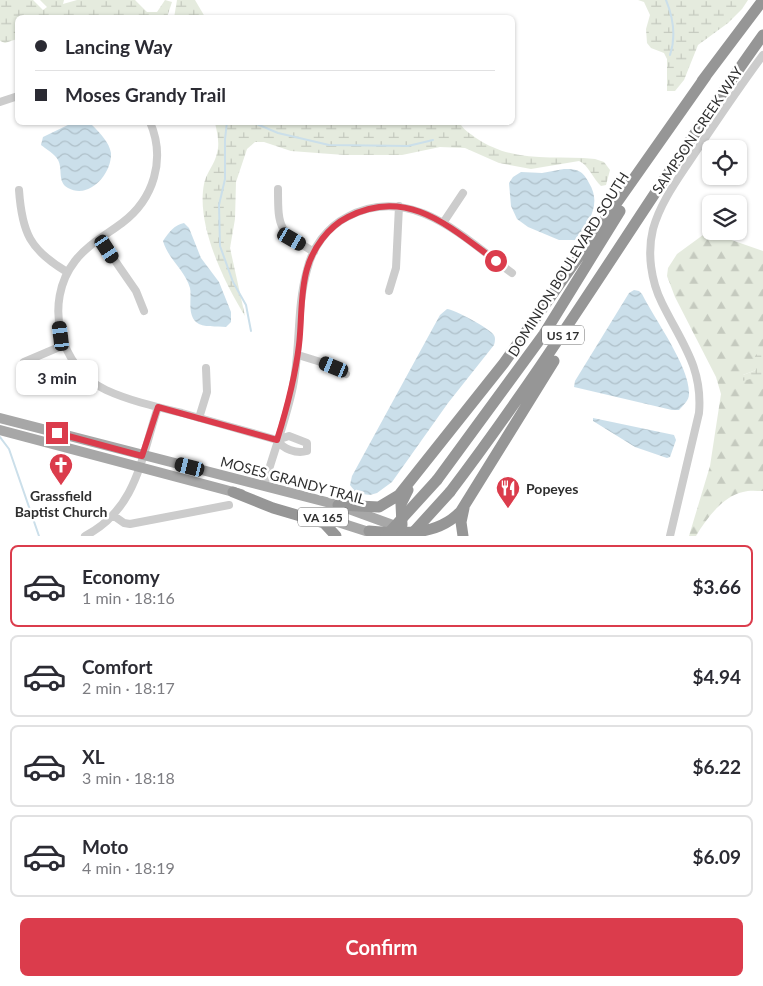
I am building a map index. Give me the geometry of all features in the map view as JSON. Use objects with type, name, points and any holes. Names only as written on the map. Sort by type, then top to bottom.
[{"type":"highway","name":"DOMINION BOULEVARD SOUTH","points":[[403,533],[437,480],[544,334],[648,160],[706,76],[763,0]]},
{"type":"highway","name":"US 17","points":[[403,533],[450,492],[512,409],[602,277],[667,172],[763,35]]},
{"type":"highway","points":[[338,505],[369,508],[385,505],[399,496],[504,363],[648,160]]},
{"type":"highway","points":[[369,531],[403,533],[438,530],[457,515],[564,345],[602,277]]},
{"type":"highway","points":[[403,533],[400,514],[402,504],[426,464]]},
{"type":"highway","points":[[233,492],[272,508],[324,523],[336,536]]},
{"type":"highway","points":[[463,536],[462,517],[467,500]]},
{"type":"main road","name":"MOSES GRANDY TRAIL","points":[[0,418],[141,460],[233,492],[381,536]]},
{"type":"main road","name":"MOSES GRANDY TRAIL","points":[[0,430],[264,486],[338,505],[403,533]]},
{"type":"street","name":"SAMPSON CREEK WAY","points":[[670,536],[699,412],[700,393],[691,356],[662,302],[654,282],[651,256],[653,230],[661,207],[670,190],[763,55]]},
{"type":"street","points":[[0,102],[15,97]]},
{"type":"street","points":[[151,125],[157,150],[156,172],[152,186],[134,213],[78,256],[67,272],[58,303],[61,336],[64,345],[81,372],[98,386],[158,407],[277,440]]},
{"type":"street","points":[[278,189],[278,218],[280,226],[292,239],[314,252]]},
{"type":"street","points":[[19,190],[22,223],[30,241],[46,259],[67,272]]},
{"type":"street","points":[[442,223],[463,194]]},
{"type":"street","points":[[389,291],[396,268],[399,206]]},
{"type":"street","points":[[264,486],[292,392],[298,355],[305,277],[314,252],[329,230],[345,218],[370,207],[399,206],[420,211],[442,223],[512,273]]},
{"type":"street","points":[[100,239],[136,291],[144,311]]},
{"type":"street","points":[[24,362],[64,345]]},
{"type":"street","points":[[298,355],[324,363],[346,374]]},
{"type":"street","points":[[199,418],[207,392],[206,368]]},
{"type":"street","points":[[85,536],[114,516],[127,498],[158,407]]},
{"type":"street","points":[[114,516],[124,523],[130,524],[229,506]]},
{"type":"green space","points":[[0,0],[33,0],[43,10],[47,7],[40,0],[64,0],[63,4],[77,0],[135,0],[147,12],[157,12],[165,0],[172,2],[168,15],[15,15],[15,40],[5,43],[0,41]]},
{"type":"green space","points":[[177,0],[195,0],[204,15],[174,15]]},
{"type":"green space","points":[[638,0],[748,0],[728,23],[698,45],[684,80],[675,91],[667,91],[667,59],[664,53],[651,48],[647,43],[646,29],[650,15],[644,2]]},
{"type":"green space","points":[[215,125],[461,125],[476,138],[505,152],[534,157],[595,159],[604,162],[610,170],[606,185],[601,186],[585,165],[579,161],[531,169],[499,163],[465,148],[440,147],[402,155],[344,155],[291,151],[264,142],[255,142],[247,149],[236,182],[235,219],[230,248],[245,316],[221,270],[208,235],[204,217],[204,184],[216,157],[218,138]]},
{"type":"green space","points":[[702,236],[702,240],[731,240],[763,251],[763,352],[759,352],[756,370],[743,375],[763,376],[763,491],[745,491],[729,498],[716,509],[696,536],[689,536],[710,466],[721,394],[716,377],[675,297],[667,276],[668,268],[677,254]]},
{"type":"green space","points":[[759,352],[763,352],[763,376],[742,381],[743,375],[756,370],[755,356]]},
{"type":"water","points":[[68,125],[92,125],[101,134],[110,149],[108,169],[98,183],[91,188],[84,191],[76,191],[68,188],[62,182],[58,160],[41,145],[43,137]]},
{"type":"water","points":[[564,169],[576,170],[582,173],[593,191],[594,206],[592,213],[585,227],[575,240],[559,240],[528,227],[517,219],[511,206],[509,183],[513,177],[521,172],[542,173]]},
{"type":"water","points":[[184,223],[189,228],[201,258],[219,282],[231,312],[231,322],[226,327],[202,325],[193,319],[188,282],[163,241],[172,229]]},
{"type":"water","points":[[634,290],[642,294],[671,344],[684,371],[688,383],[689,396],[679,410],[574,387],[575,381],[629,293]]},
{"type":"water","points":[[447,309],[478,323],[490,331],[495,336],[494,345],[448,403],[392,482],[377,493],[370,495],[356,493],[350,485],[352,476],[440,315]]},
{"type":"water","points":[[593,418],[674,435],[676,440],[670,457],[667,458],[635,447],[593,421]]},
{"type":"waterway","points":[[666,0],[673,27],[670,55]]},
{"type":"waterway","points":[[227,125],[225,179],[219,205],[220,246],[233,282],[246,305],[251,331]]},
{"type":"waterway","points":[[259,125],[278,133],[329,145],[408,146],[433,140]]},
{"type":"waterway","points":[[0,437],[9,449],[39,536]]},
{"type":"place","name":"Grassfield Baptist Church","points":[[61,486]]},
{"type":"place","name":"Popeyes","points":[[508,509]]},
{"type":"route","points":[[57,433],[142,456],[158,407],[277,440],[292,392],[300,341],[302,297],[307,268],[319,242],[329,230],[361,210],[370,207],[394,205],[413,208],[437,218],[496,261]]}]
